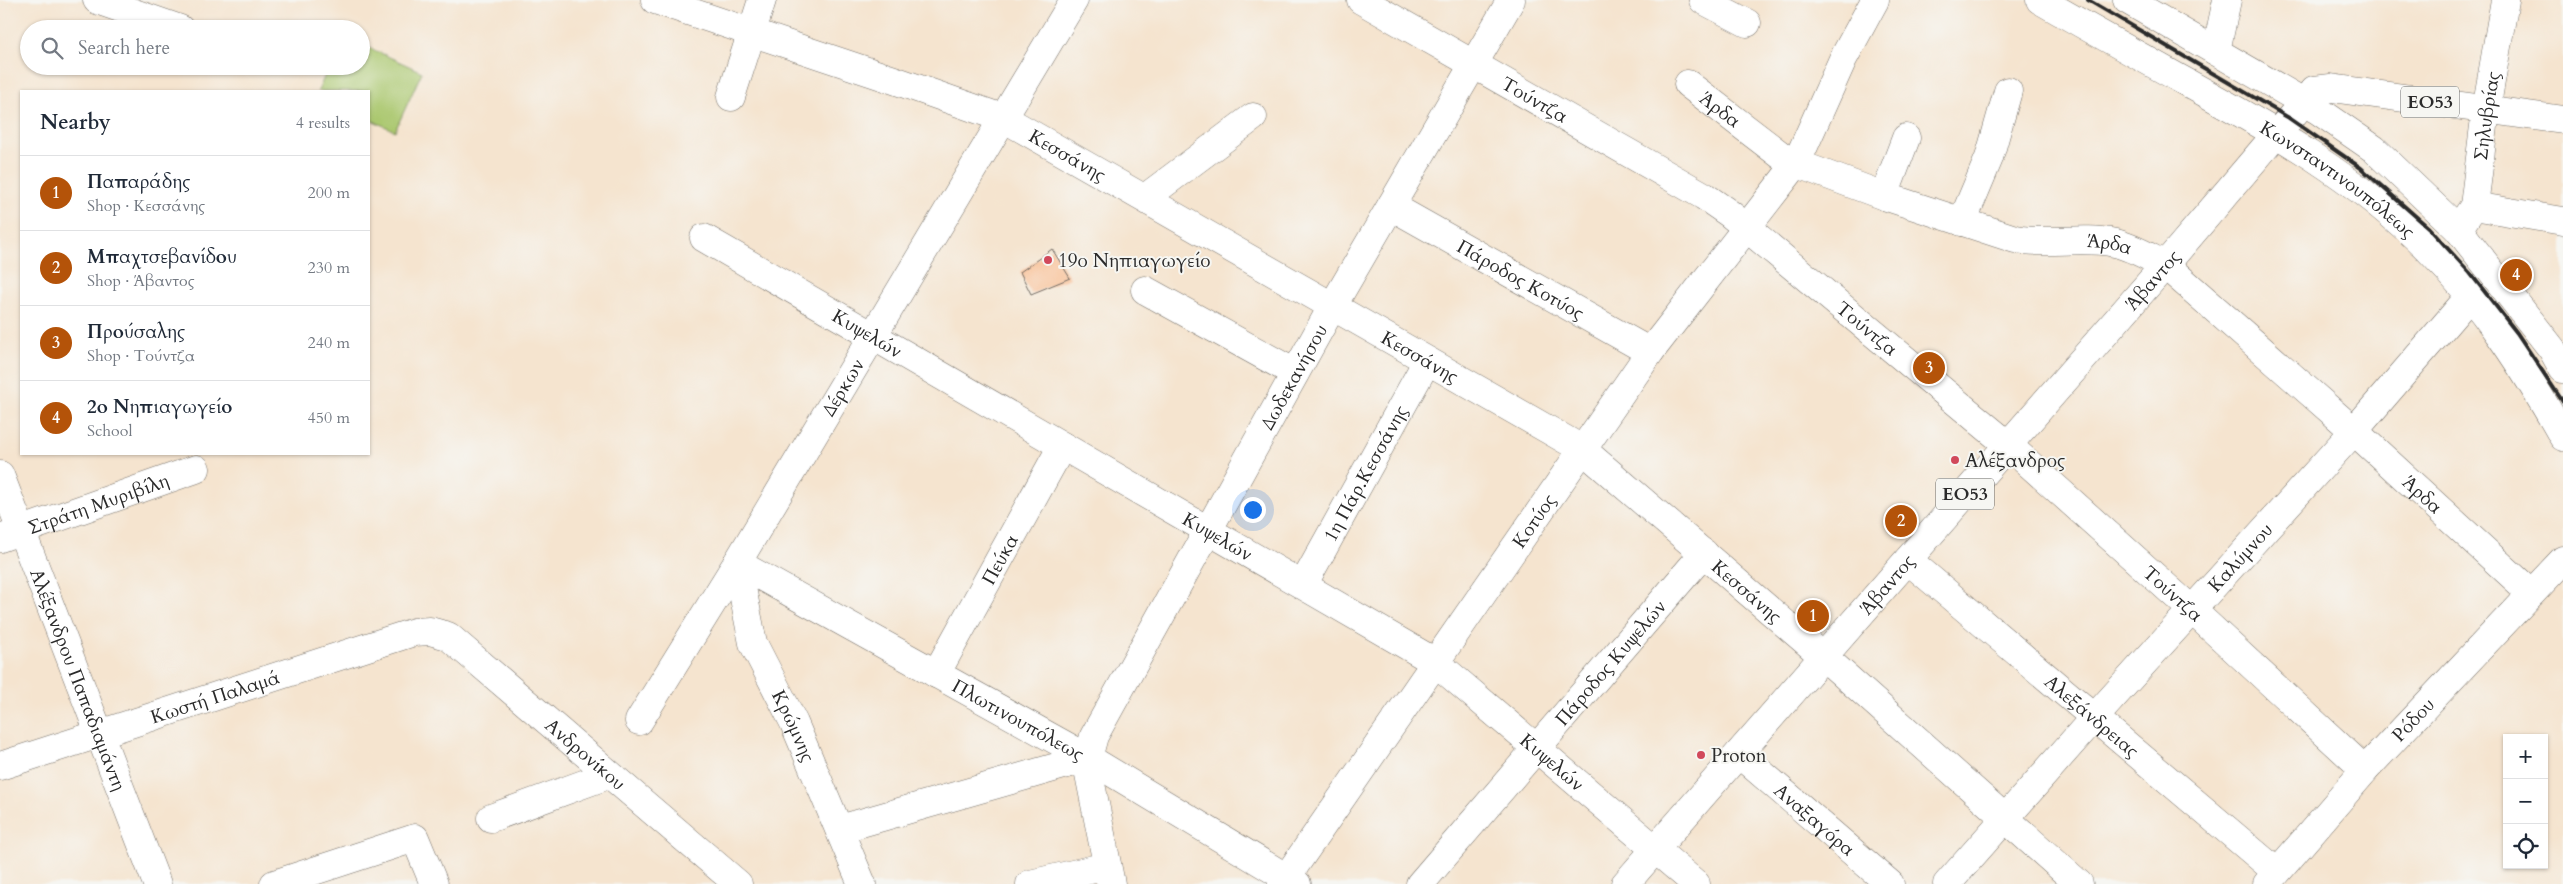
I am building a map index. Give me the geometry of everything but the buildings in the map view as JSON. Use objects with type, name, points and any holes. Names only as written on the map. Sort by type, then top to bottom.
[{"type":"street","points":[[97,0],[154,20]]},
{"type":"street","name":"Κεσσάνης","points":[[654,0],[1005,120],[1145,198],[1582,449],[1824,657],[2079,884]]},
{"type":"street","points":[[731,97],[762,0]]},
{"type":"street","name":"Δέρκων","points":[[639,720],[737,564],[1005,120],[1074,0]]},
{"type":"street","name":"Τούντζα","points":[[1361,0],[1704,196],[1746,226],[2008,445],[2192,610],[2365,770]]},
{"type":"street","name":"Δωδεκανήσου","points":[[1088,758],[1094,736],[1332,306],[1511,0]]},
{"type":"street","points":[[1703,0],[1747,23]]},
{"type":"street","name":"Κοτύος","points":[[1289,882],[1435,663],[1650,352],[1796,164],[1843,60],[1875,0]]},
{"type":"street","name":"Κωνσταντινουπόλεως","points":[[2040,0],[2277,132],[2333,169],[2393,216],[2431,252],[2470,296],[2522,368],[2563,437]]},
{"type":"street","points":[[2127,0],[2302,101],[2347,129],[2374,149],[2458,229],[2560,354]]},
{"type":"street","points":[[2216,51],[2228,0]]},
{"type":"street","name":"Σηλυβρίας","points":[[2458,229],[2474,206],[2486,110],[2505,0]]},
{"type":"street","name":"Άρδα","points":[[1688,84],[1769,147],[1796,164],[1962,222],[2025,240],[2079,240],[2114,243],[2165,265],[2354,431],[2531,593]]},
{"type":"street","name":"ΕΟ53","points":[[2302,101],[2314,90],[2330,88],[2563,120]]},
{"type":"street","points":[[1962,222],[1989,158],[2008,91]]},
{"type":"street","name":"Άβαντος","points":[[1625,884],[2165,265],[2302,101]]},
{"type":"street","points":[[1145,198],[1253,117]]},
{"type":"street","points":[[1884,196],[1906,138]]},
{"type":"street","name":"Πάροδος Κοτύος","points":[[1391,206],[1650,352]]},
{"type":"street","points":[[2474,206],[2563,221]]},
{"type":"street","name":"Κυψελών","points":[[704,238],[1435,663],[1696,884]]},
{"type":"street","points":[[1144,290],[1295,373]]},
{"type":"street","name":"Καλύμνου","points":[[1947,884],[2094,718],[2354,431],[2470,296]]},
{"type":"street","name":"1η Πάρ.Κεσσάνης","points":[[1303,585],[1427,361]]},
{"type":"street","name":"Πεύκα","points":[[936,674],[1062,446]]},
{"type":"street","name":"Στράτη Μυριβίλη","points":[[10,534],[196,470]]},
{"type":"street","name":"Αλέξανδρου Παπαδιαμάντη","points":[[0,475],[10,534],[99,734],[157,884]]},
{"type":"street","name":"Πάροδος Κυψελών","points":[[1420,884],[1704,553]]},
{"type":"street","name":"Αλεξάνδρειας","points":[[1908,560],[2094,718],[2272,878]]},
{"type":"street","name":"Ρόδου","points":[[2272,878],[2365,770],[2563,560]]},
{"type":"street","name":"Πλωτινουπόλεως","points":[[737,564],[1088,758],[1289,882]]},
{"type":"street","name":"Κρώμνης","points":[[737,564],[746,616],[753,643],[761,663],[782,698],[840,829],[862,884]]},
{"type":"street","name":"Κωστή Παλαμά","points":[[0,766],[414,632],[430,631]]},
{"type":"street","name":"Ανδρονίκου","points":[[430,631],[448,636],[608,775],[738,884]]},
{"type":"street","name":"Αναξαγόρα","points":[[1740,754],[1890,884]]},
{"type":"street","points":[[840,829],[1088,758],[1091,790],[1109,875],[1030,884]]},
{"type":"street","points":[[491,818],[608,775]]},
{"type":"street","points":[[274,884],[415,838],[434,884]]},
{"type":"green space","points":[[370,48],[422,72],[395,131],[370,119],[370,90],[318,90],[325,75],[370,75]]},
{"type":"railway","points":[[2088,0],[2289,118],[2361,168],[2429,228],[2470,273],[2517,333],[2563,402]]},
{"type":"place","name":"19ο Νηπιαγωγείο","points":[[1048,260]]},
{"type":"place","name":"2ο Νηπιαγωγείο","points":[[2516,275]]},
{"type":"place","name":"Προύσαλης","points":[[1929,368]]},
{"type":"place","name":"Αλέξανδρος","points":[[1955,460]]},
{"type":"place","name":"Μπαχτσεβανίδου","points":[[1901,521]]},
{"type":"place","name":"Παπαράδης","points":[[1813,616]]},
{"type":"place","name":"Proton","points":[[1701,755]]}]
